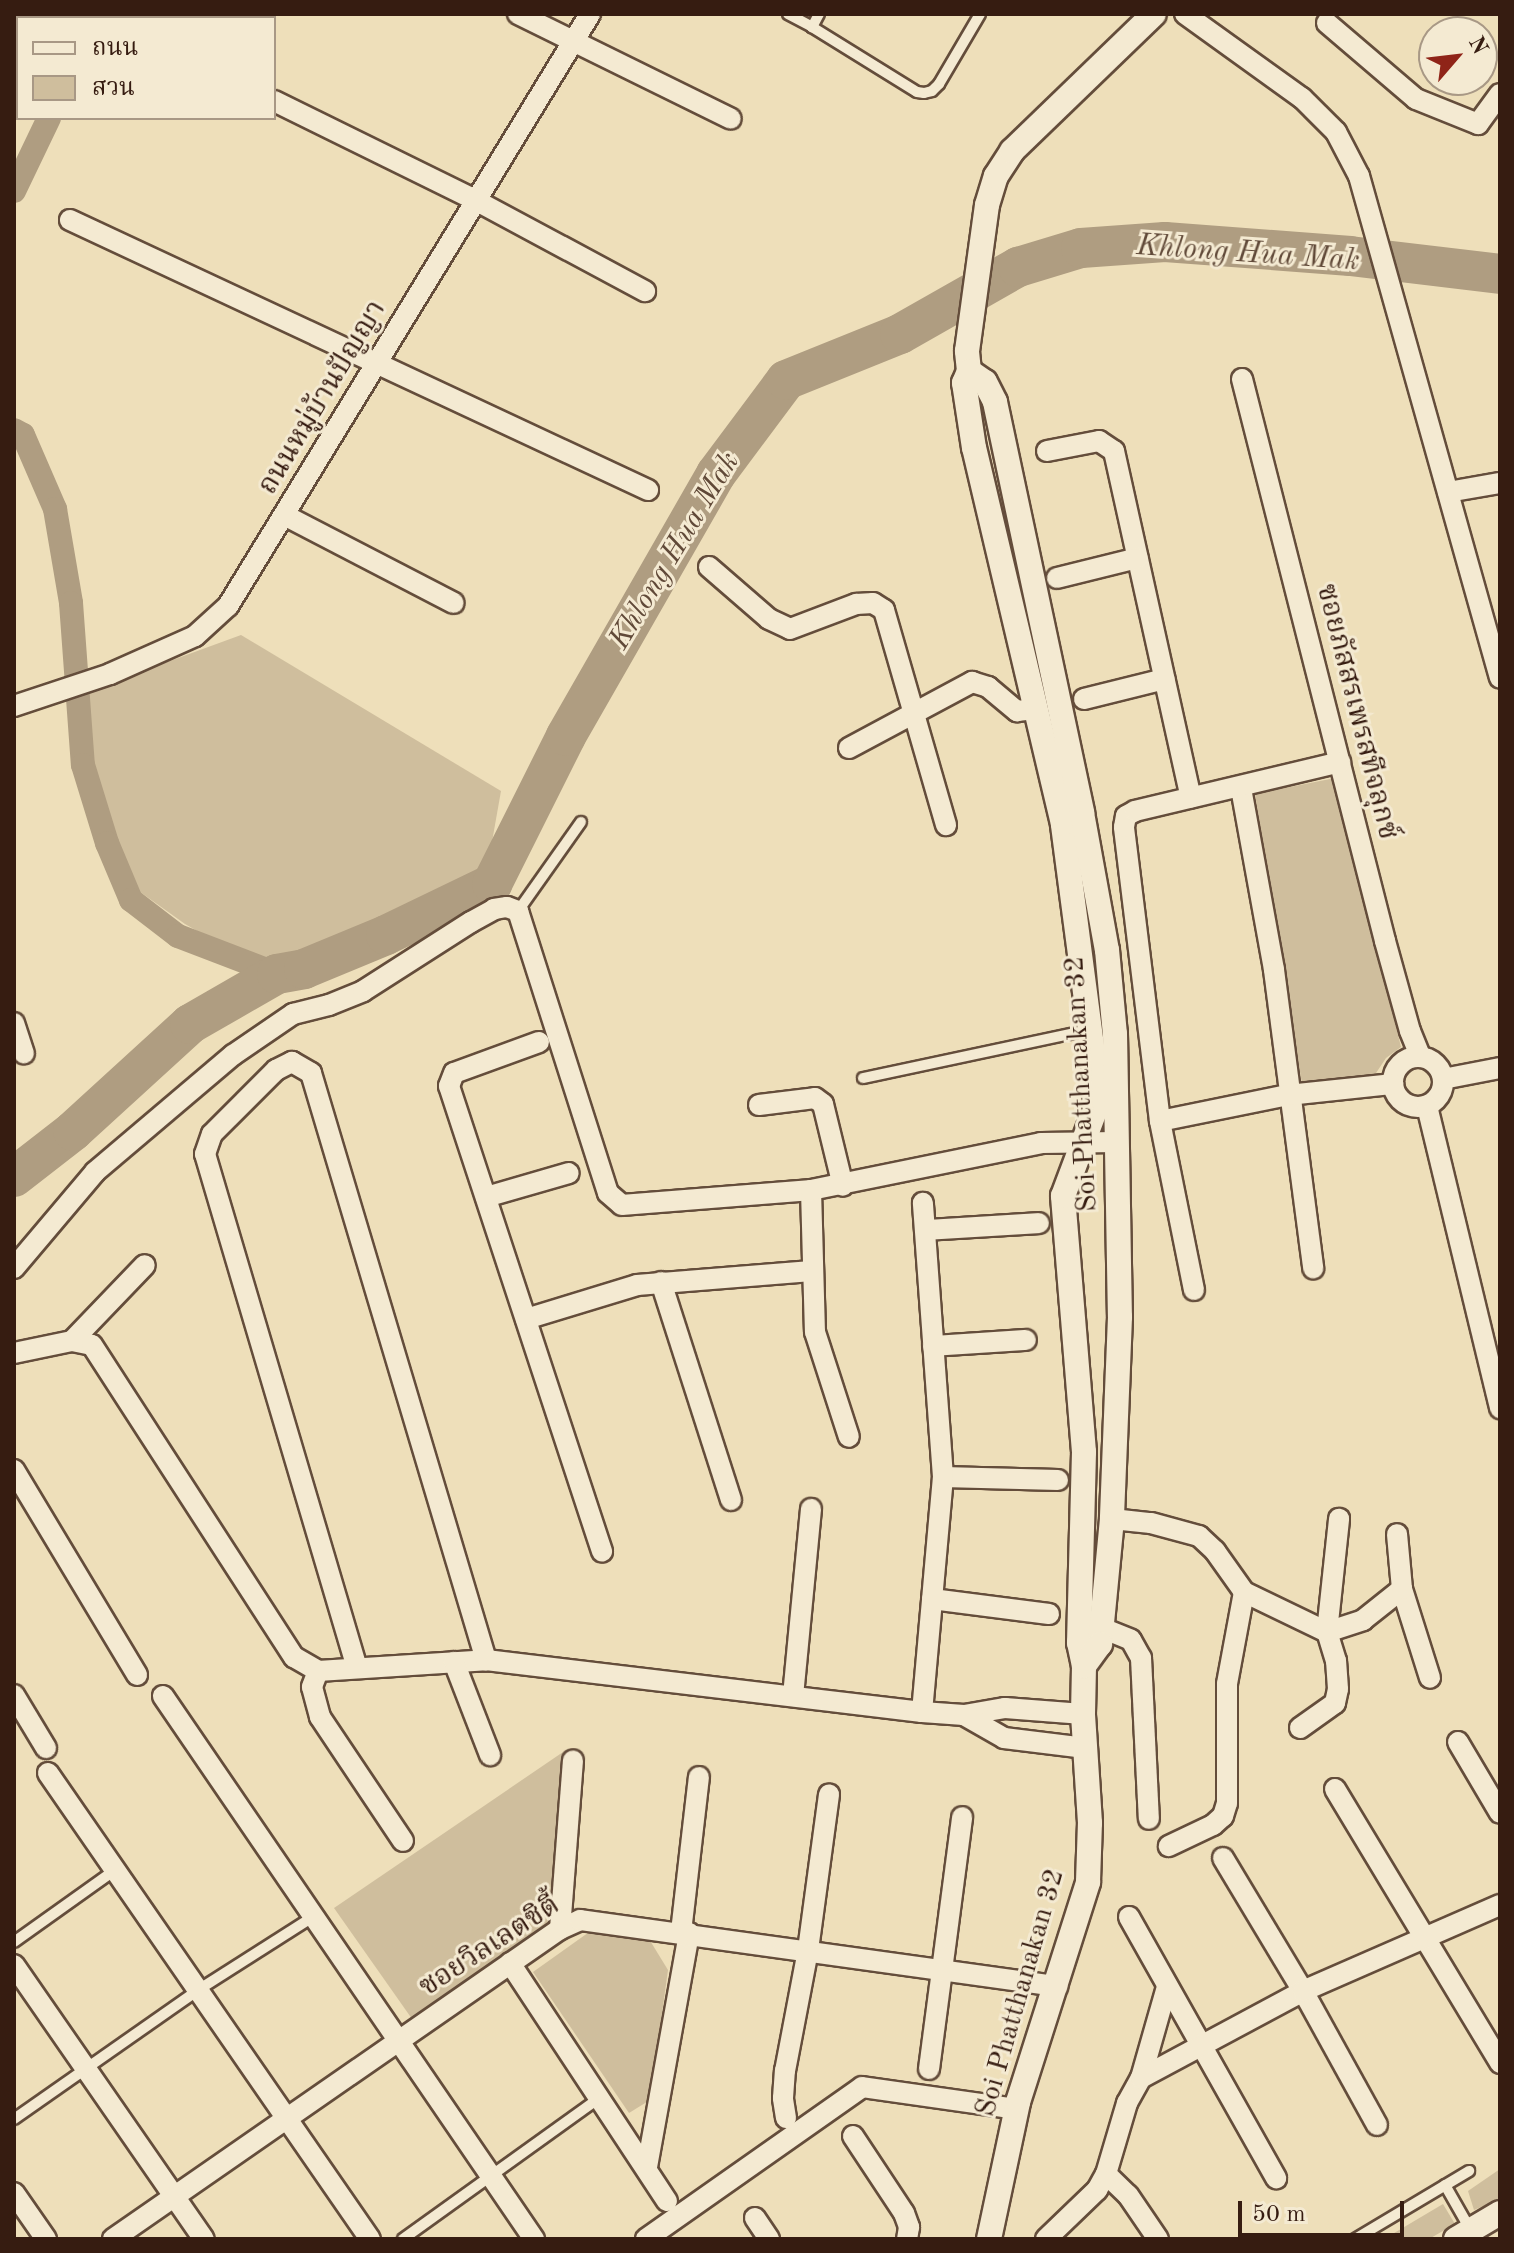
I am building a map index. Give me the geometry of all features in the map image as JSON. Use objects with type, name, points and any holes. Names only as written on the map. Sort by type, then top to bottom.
[{"type":"street","points":[[518,14],[731,119]]},
{"type":"street","name":"ถนนหมู่บ้านปัญญา","points":[[14,706],[110,674],[195,636],[228,606],[590,14]]},
{"type":"street","name":"Soi Phatthanakan 32","points":[[989,2239],[1016,2109],[1088,1882],[1090,1823],[1083,1714],[1084,1666],[1079,1643],[1084,1452],[1063,1196],[1095,1111],[1091,1030],[1063,824],[974,448],[964,383],[987,205],[996,176],[1012,151],[1154,14]]},
{"type":"street","points":[[1185,14],[1302,98],[1336,132],[1359,176],[1500,678]]},
{"type":"street","points":[[1327,23],[1416,99],[1478,124],[1500,94]]},
{"type":"street","points":[[276,102],[475,200],[645,291]]},
{"type":"street","points":[[70,220],[648,490]]},
{"type":"street","name":"Soi Phatthanakan 32","points":[[968,361],[985,382],[995,402],[1082,813],[1107,950],[1115,1034],[1120,1317],[1112,1519],[1100,1644],[1084,1666]]},
{"type":"street","name":"ซอยภัสสรเพรสทีจลุกซ์","points":[[1242,379],[1385,941],[1420,1056],[1436,1063],[1443,1079]]},
{"type":"street","points":[[1047,451],[1099,441],[1109,445],[1118,464],[1191,798]]},
{"type":"street","points":[[1448,492],[1500,483]]},
{"type":"street","points":[[284,515],[454,603]]},
{"type":"street","points":[[1057,578],[1138,558]]},
{"type":"street","points":[[709,567],[769,619],[790,629],[856,604],[873,603],[884,610],[946,825]]},
{"type":"street","points":[[1084,699],[1165,679]]},
{"type":"street","points":[[849,748],[972,682],[988,687],[1017,711],[1037,709]]},
{"type":"street","points":[[1194,1290],[1160,1121],[1124,827],[1126,816],[1135,811],[1340,762]]},
{"type":"street","points":[[1241,788],[1274,970],[1313,1268]]},
{"type":"street","points":[[14,1268],[95,1172],[233,1055],[293,1014],[329,1005],[363,991],[494,909],[518,911],[608,1193],[622,1205],[843,1186],[1041,1143],[1118,1142]]},
{"type":"street","points":[[14,1023],[24,1053]]},
{"type":"street","points":[[539,1042],[454,1073],[449,1080],[602,1552]]},
{"type":"street","points":[[1393,1084],[1400,1064],[1420,1056]]},
{"type":"street","points":[[357,1668],[205,1154],[212,1134],[276,1070],[292,1062],[311,1073],[486,1660]]},
{"type":"street","points":[[1393,1084],[1405,1103],[1427,1106],[1440,1095],[1443,1079],[1500,1068]]},
{"type":"street","points":[[1160,1121],[1288,1095],[1393,1084]]},
{"type":"street","points":[[759,1105],[815,1098],[823,1104],[843,1186]]},
{"type":"street","points":[[1427,1106],[1500,1408]]},
{"type":"street","points":[[486,1197],[569,1173]]},
{"type":"street","points":[[811,1190],[815,1332],[849,1437]]},
{"type":"street","points":[[922,1712],[943,1477],[923,1203]]},
{"type":"street","points":[[926,1230],[1039,1223]]},
{"type":"street","points":[[72,1341],[145,1265]]},
{"type":"street","points":[[526,1319],[626,1287],[811,1271]]},
{"type":"street","points":[[661,1282],[731,1500]]},
{"type":"street","points":[[933,1346],[1026,1340]]},
{"type":"street","points":[[14,1353],[72,1341],[92,1345],[294,1657],[318,1671],[486,1660],[922,1712],[964,1715],[1005,1708],[1083,1714]]},
{"type":"street","points":[[14,1470],[137,1675]]},
{"type":"street","points":[[943,1477],[1058,1480]]},
{"type":"street","points":[[793,1696],[811,1509]]},
{"type":"street","points":[[1112,1519],[1151,1523],[1199,1536],[1215,1551],[1244,1592],[1327,1632],[1363,1620],[1402,1589]]},
{"type":"street","points":[[1300,1728],[1335,1703],[1336,1661],[1327,1632],[1339,1519]]},
{"type":"street","points":[[1397,1534],[1402,1589],[1430,1678]]},
{"type":"street","points":[[1169,1846],[1213,1825],[1223,1816],[1229,1750],[1227,1684],[1244,1592]]},
{"type":"street","points":[[932,1599],[1049,1614]]},
{"type":"street","points":[[1102,1628],[1131,1640],[1141,1658],[1149,1819]]},
{"type":"street","points":[[454,1662],[490,1755]]},
{"type":"street","points":[[318,1671],[312,1687],[320,1717],[403,1841]]},
{"type":"street","points":[[14,1695],[46,1748]]},
{"type":"street","points":[[163,1696],[401,2039],[534,2239]]},
{"type":"street","points":[[964,1715],[1004,1738],[1085,1748]]},
{"type":"street","points":[[1458,1742],[1500,1813]]},
{"type":"street","points":[[560,1929],[573,1761]]},
{"type":"street","points":[[48,1773],[370,2239]]},
{"type":"street","points":[[647,2167],[685,1932],[699,1777]]},
{"type":"street","points":[[1335,1789],[1500,2063]]},
{"type":"street","points":[[786,2118],[783,2098],[785,2071],[808,1950],[829,1794]]},
{"type":"street","points":[[929,2069],[962,1817]]},
{"type":"street","points":[[1223,1858],[1303,1991],[1377,2125]]},
{"type":"street","points":[[1141,2078],[1303,1991],[1500,1905]]},
{"type":"street","points":[[1129,1917],[1276,2178]]},
{"type":"street","name":"ซอยวิลเลตซิตี้","points":[[113,2239],[510,1963],[560,1929],[580,1920],[595,1919],[1057,1986]]},
{"type":"street","points":[[510,1963],[667,2201]]},
{"type":"street","points":[[14,1965],[204,2239]]},
{"type":"street","points":[[1046,2239],[1097,2190],[1106,2174],[1127,2103],[1141,2078],[1167,1987]]},
{"type":"street","points":[[646,2239],[862,2087],[1016,2109]]},
{"type":"street","points":[[853,2136],[904,2213],[909,2227],[907,2239]]},
{"type":"street","points":[[1106,2174],[1128,2195],[1158,2239]]},
{"type":"street","points":[[14,2193],[46,2239]]},
{"type":"street","points":[[1463,2234],[1500,2213]]},
{"type":"street","points":[[755,2218],[769,2239]]},
{"type":"lane","points":[[788,14],[917,92],[924,93],[932,91],[939,84],[980,14]]},
{"type":"lane","points":[[812,27],[819,14]]},
{"type":"lane","points":[[518,911],[581,822]]},
{"type":"lane","points":[[863,1078],[1091,1030]]},
{"type":"lane","points":[[14,1942],[115,1870]]},
{"type":"lane","points":[[14,2119],[198,1990],[315,1916]]},
{"type":"lane","points":[[403,2239],[601,2097]]},
{"type":"lane","points":[[1355,2239],[1469,2171]]},
{"type":"lane","points":[[1445,2185],[1463,2234]]},
{"type":"green space","points":[[241,635],[501,791],[487,870],[386,935],[265,970],[185,924],[122,879],[77,695]]},
{"type":"green space","points":[[1335,778],[1401,1047],[1386,1058],[1374,1076],[1302,1084],[1255,794]]},
{"type":"green space","points":[[566,1750],[553,1926],[417,2026],[334,1908]]},
{"type":"green space","points":[[592,1930],[649,1939],[668,1970],[650,2100],[629,2113],[533,1972]]},
{"type":"green space","points":[[1500,2169],[1500,2199],[1474,2210],[1468,2191]]},
{"type":"green space","points":[[1443,2204],[1455,2224],[1429,2239],[1384,2239]]},
{"type":"waterway","points":[[14,191],[48,120]]},
{"type":"waterway","name":"Khlong Hua Mak","points":[[14,1177],[73,1131],[190,1024],[277,974],[304,969],[386,935],[492,884],[566,736],[716,474],[786,380],[900,334],[1018,267],[1081,248],[1165,242],[1350,256],[1500,274]]},
{"type":"waterway","points":[[14,430],[23,435],[55,509],[71,603],[83,765],[107,843],[131,900],[178,936],[277,974]]}]
